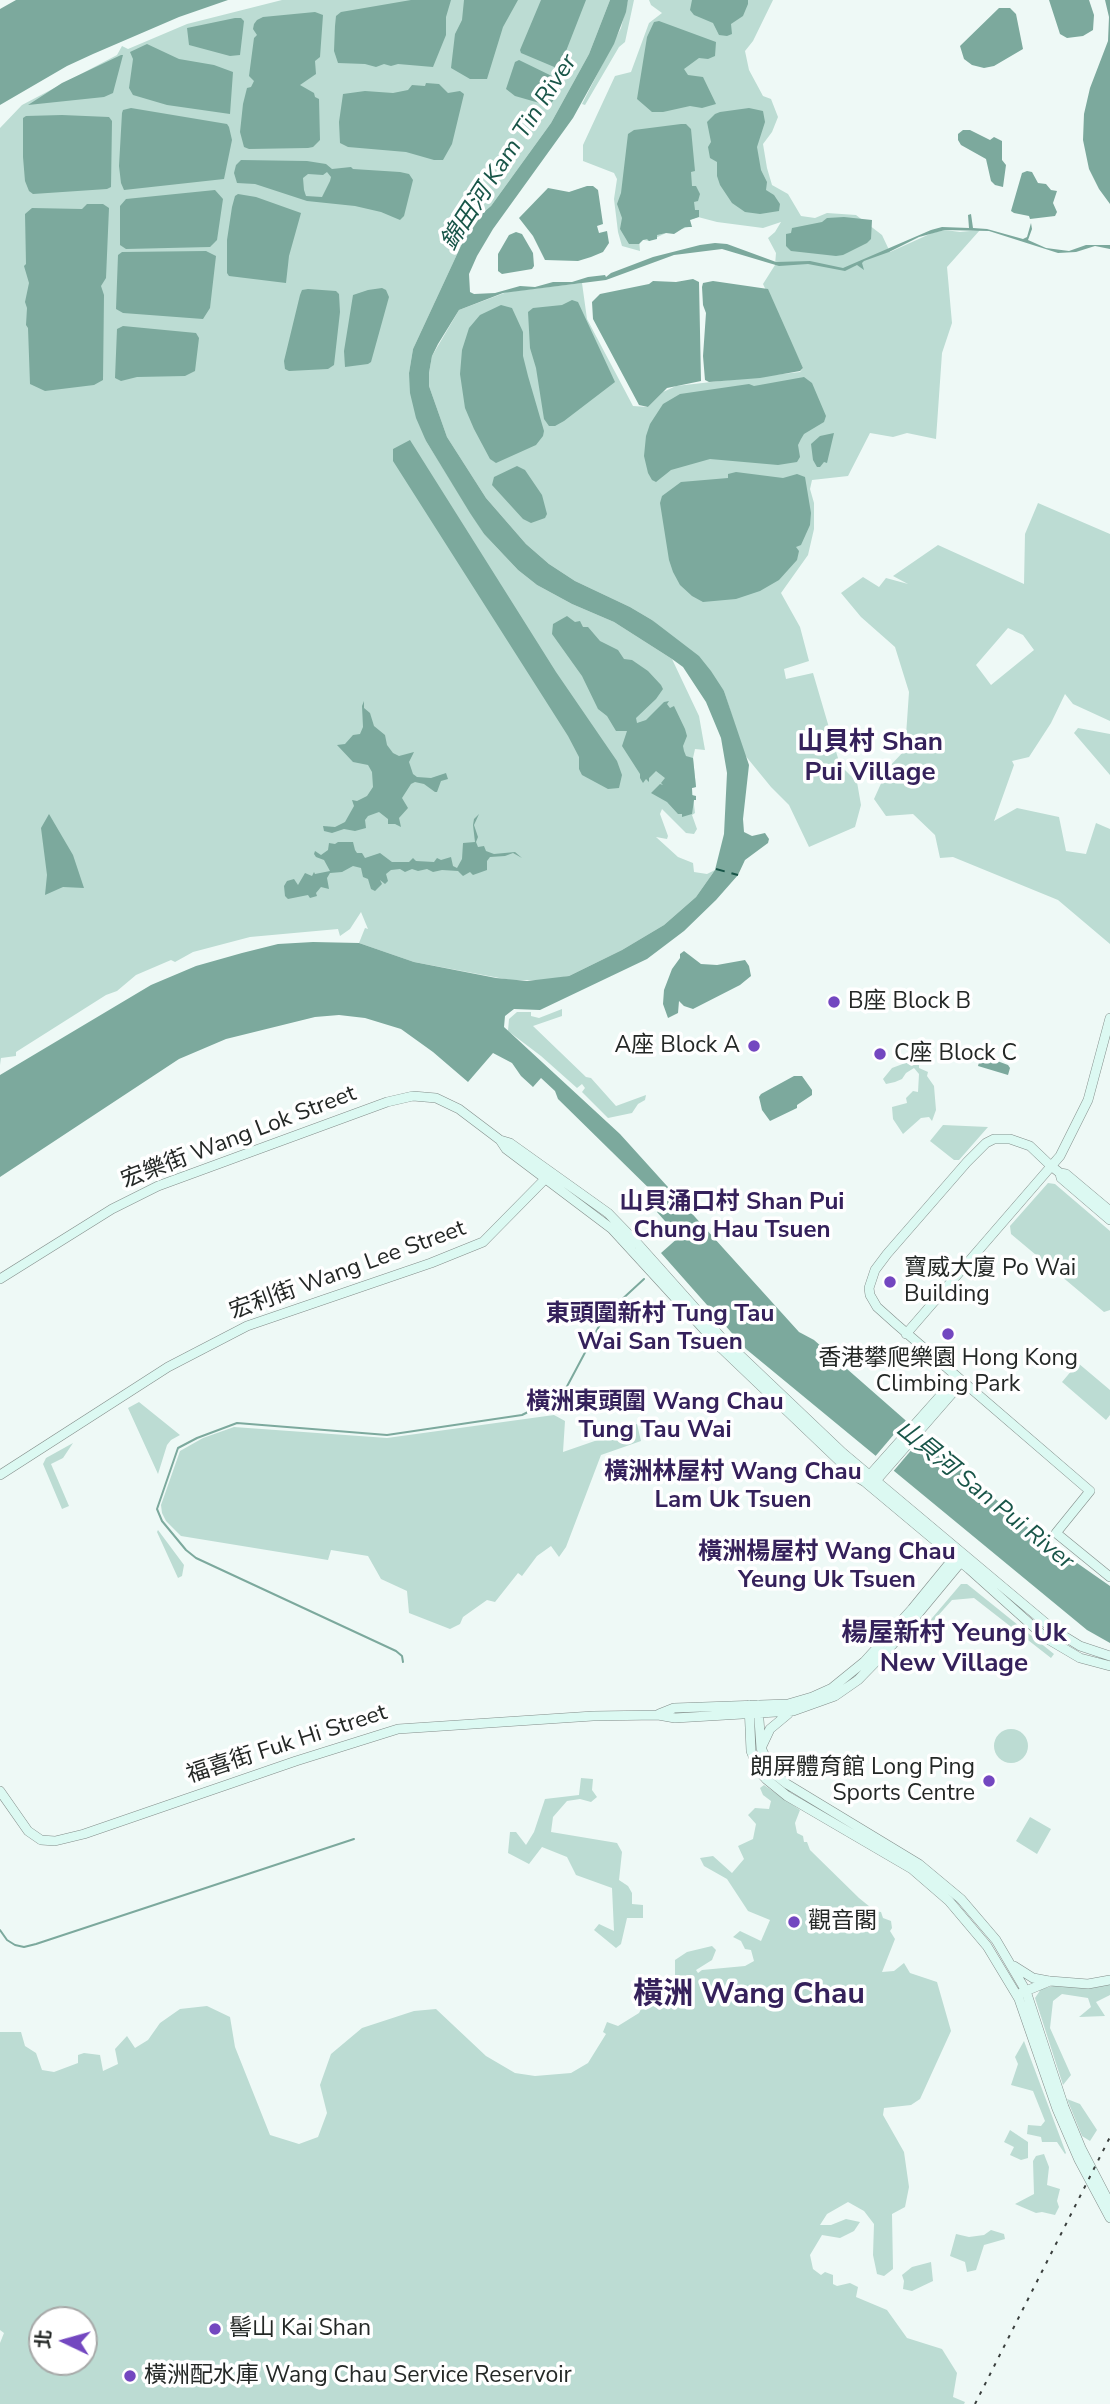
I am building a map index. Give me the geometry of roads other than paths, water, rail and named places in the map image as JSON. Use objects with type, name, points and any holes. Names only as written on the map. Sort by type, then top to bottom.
[{"type":"street","points":[[906,1334],[1062,1150],[1088,1100],[1101,1058],[1109,1018]]},
{"type":"street","name":"宏樂街 Wang Lok Street","points":[[0,1279],[135,1196],[387,1102],[413,1096],[436,1098],[459,1109],[500,1139],[510,1143],[612,1229],[721,1348],[808,1433],[855,1476],[873,1478],[1025,1620],[1057,1646],[1080,1658],[1110,1666]]},
{"type":"street","points":[[1110,1220],[1061,1178],[1053,1163],[1037,1154],[1033,1155],[1026,1146],[1003,1138],[986,1143],[967,1162],[875,1270],[869,1288],[873,1301],[906,1334],[1090,1491],[1056,1533],[1110,1577]]},
{"type":"street","points":[[1060,1173],[1066,1174],[1110,1211]]},
{"type":"street","name":"宏利街 Wang Lee Street","points":[[0,1475],[168,1367],[247,1326],[420,1267],[483,1242],[549,1176]]},
{"type":"street","points":[[873,1478],[960,1379]]},
{"type":"street","name":"宏樂街 Wang Lok Street","points":[[960,1557],[1054,1630],[1080,1646],[1110,1656]]},
{"type":"street","name":"福喜街 Fuk Hi Street","points":[[753,1709],[793,1711],[835,1696],[858,1680],[891,1646],[960,1557]]},
{"type":"street","name":"福喜街 Fuk Hi Street","points":[[0,1791],[28,1831],[41,1840],[55,1841],[84,1834],[398,1728],[593,1716],[658,1715],[675,1718],[800,1701],[832,1688],[864,1662],[960,1557]]},
{"type":"street","points":[[753,1709],[761,1748],[774,1773],[961,1899],[1011,1962],[1024,1974],[1040,1980],[1088,1984],[1110,1979]]},
{"type":"street","points":[[753,1709],[751,1751],[766,1779],[787,1796],[906,1860],[967,1921],[1020,1990],[1081,2148],[1110,2204]]},
{"type":"street","points":[[761,1748],[774,1723],[793,1711]]},
{"type":"street","points":[[1011,1962],[1057,2109],[1079,2160],[1110,2218]]},
{"type":"street","points":[[1020,1990],[1040,1980]]},
{"type":"street","points":[[1020,1990],[1050,1981]]},
{"type":"water","points":[[16,0],[228,0],[179,17],[93,54],[0,105],[0,9]]},
{"type":"water","points":[[411,0],[451,0],[446,17],[446,35],[433,67],[384,64],[376,67],[338,63],[334,51],[336,16],[341,12]]},
{"type":"water","points":[[464,0],[518,0],[503,27],[487,79],[470,79],[451,68],[455,34],[462,20]]},
{"type":"water","points":[[541,0],[586,0],[559,69],[521,53],[520,50]]},
{"type":"water","name":"山貝河 San Pui River","points":[[610,0],[628,0],[614,44],[573,118],[493,229],[477,256],[469,274],[470,292],[474,294],[495,293],[520,286],[535,287],[553,282],[572,282],[588,277],[606,277],[653,257],[715,243],[727,244],[776,262],[810,261],[843,268],[931,230],[942,227],[969,228],[968,215],[971,214],[973,228],[987,229],[1023,239],[1027,237],[1031,223],[1028,240],[1046,248],[1069,251],[1086,245],[1110,245],[1110,249],[1095,246],[1076,252],[1058,253],[989,231],[945,230],[919,237],[864,261],[864,270],[857,265],[845,271],[808,264],[779,266],[722,249],[674,255],[606,280],[503,293],[459,310],[432,356],[429,386],[447,437],[486,498],[526,544],[549,564],[575,581],[652,620],[699,656],[711,671],[724,691],[749,765],[744,832],[752,836],[765,833],[769,839],[768,843],[745,860],[738,875],[716,900],[684,931],[647,959],[540,1010],[514,1009],[505,1016],[504,1027],[620,1134],[799,1332],[814,1340],[1034,1533],[1110,1586],[1110,1643],[1087,1630],[746,1349],[661,1253],[679,1237],[657,1212],[665,1204],[558,1099],[555,1091],[541,1078],[533,1087],[512,1063],[493,1053],[468,1082],[401,1029],[365,1018],[339,1015],[315,1017],[226,1039],[179,1059],[0,1177],[0,1075],[151,985],[196,966],[242,953],[278,944],[313,942],[359,943],[414,962],[496,978],[527,981],[569,976],[622,950],[664,925],[696,897],[715,870],[724,834],[727,773],[721,738],[706,702],[683,667],[672,659],[614,622],[537,585],[518,570],[484,534],[426,441],[416,418],[410,393],[409,373],[413,349],[472,222],[491,206],[551,123],[589,54]]},
{"type":"water","points":[[692,0],[748,0],[748,4],[743,16],[731,24],[732,34],[727,36],[719,35],[713,23],[694,15],[690,10]]},
{"type":"water","points":[[1049,0],[1089,0],[1094,15],[1093,30],[1083,36],[1067,38],[1060,34]]},
{"type":"water","points":[[1105,0],[1110,0],[1110,204],[1089,169],[1083,140],[1084,114],[1090,88],[1108,41],[1109,17]]},
{"type":"water","points":[[999,8],[1010,8],[1016,14],[1023,49],[994,66],[984,68],[972,65],[964,59],[960,46]]},
{"type":"water","points":[[315,12],[323,15],[320,57],[315,61],[316,74],[300,85],[319,99],[320,140],[308,148],[244,147],[240,132],[247,88],[251,87],[254,81],[249,76],[254,38],[257,35],[253,29],[254,24],[263,17]]},
{"type":"water","points":[[235,18],[244,21],[240,55],[230,56],[189,45],[187,28]]},
{"type":"water","points":[[659,21],[716,42],[715,56],[708,59],[699,58],[684,69],[688,75],[703,77],[716,104],[702,108],[690,106],[652,112],[637,99],[647,37],[654,22]]},
{"type":"water","points":[[147,44],[179,59],[214,65],[233,72],[230,114],[167,105],[133,95],[129,88],[133,59],[130,52]]},
{"type":"water","points":[[121,55],[113,93],[104,97],[28,105],[62,83]]},
{"type":"water","points":[[519,60],[558,79],[560,88],[550,106],[515,96],[506,89],[515,62]]},
{"type":"water","points":[[426,83],[439,84],[448,93],[460,91],[464,94],[452,144],[443,160],[406,152],[348,147],[340,143],[339,122],[343,94],[365,91],[393,93],[408,90],[412,85],[425,86]]},
{"type":"water","points":[[131,108],[227,124],[232,140],[224,179],[124,190],[119,166],[122,113],[123,110]]},
{"type":"water","points":[[749,108],[763,111],[765,122],[757,147],[761,170],[767,182],[766,190],[774,195],[780,204],[779,211],[760,214],[745,212],[732,203],[720,185],[717,162],[710,158],[708,147],[711,142],[707,122],[720,112]]},
{"type":"water","points":[[62,115],[109,117],[112,121],[111,187],[33,194],[29,191],[25,181],[23,157],[23,118]]},
{"type":"water","points":[[686,124],[691,129],[695,171],[691,172],[692,186],[696,186],[700,194],[698,201],[694,202],[695,210],[699,210],[699,217],[690,220],[692,227],[685,227],[674,234],[657,235],[657,239],[629,244],[620,229],[622,218],[617,204],[621,193],[628,134],[634,130]]},
{"type":"water","points":[[963,130],[970,130],[990,140],[994,137],[1002,141],[1002,160],[1006,165],[1003,187],[991,181],[986,159],[961,145],[958,134]]},
{"type":"water","points":[[241,160],[307,161],[326,164],[332,169],[351,167],[400,172],[409,174],[413,180],[404,216],[400,220],[355,206],[307,201],[255,184],[237,183],[234,173]],"holes":[[[327,172],[331,177],[322,197],[306,196],[303,178],[308,174],[323,175]]]},
{"type":"water","points":[[1032,172],[1038,183],[1046,184],[1051,190],[1057,191],[1053,203],[1057,212],[1055,216],[1030,219],[1029,216],[1011,211],[1022,173]]},
{"type":"water","points":[[587,186],[598,190],[603,224],[597,226],[599,233],[607,231],[609,243],[603,252],[578,261],[545,260],[533,236],[519,218],[548,188],[569,192]]},
{"type":"water","points":[[215,190],[223,199],[217,240],[210,247],[126,249],[120,245],[120,206],[126,199]]},
{"type":"water","points":[[238,194],[256,197],[301,213],[289,256],[286,283],[229,276],[227,273],[227,240],[232,207]]},
{"type":"water","points":[[87,204],[103,204],[109,208],[106,278],[101,286],[104,295],[103,380],[94,385],[45,391],[30,384],[25,302],[29,283],[24,266],[25,214],[32,208],[82,209]]},
{"type":"water","points":[[827,218],[872,220],[871,239],[843,255],[836,256],[791,251],[786,246],[786,234],[791,233],[792,228],[822,222]]},
{"type":"water","points":[[516,232],[522,234],[533,253],[534,266],[532,269],[502,274],[498,271],[498,254],[509,235]]},
{"type":"water","points":[[206,251],[216,256],[210,308],[203,319],[123,313],[116,309],[118,255],[122,252]]},
{"type":"water","points":[[693,279],[699,282],[701,381],[667,388],[648,407],[639,405],[593,319],[592,302],[600,294],[653,281],[676,282]]},
{"type":"water","points":[[713,281],[768,289],[803,368],[800,371],[760,378],[709,382],[705,380],[703,356],[706,313],[702,287],[703,283]]},
{"type":"water","points":[[382,288],[389,297],[371,362],[345,367],[344,351],[353,295]]},
{"type":"water","points":[[302,290],[336,291],[339,294],[340,312],[334,365],[328,369],[289,371],[285,369],[284,361],[300,295]]},
{"type":"water","points":[[572,300],[578,302],[615,382],[564,421],[549,426],[544,419],[530,348],[528,312],[533,308],[562,305]]},
{"type":"water","points":[[501,305],[512,308],[523,332],[523,356],[544,431],[536,445],[496,463],[490,459],[465,408],[460,374],[462,350],[469,328],[480,315]]},
{"type":"water","points":[[123,326],[196,333],[199,338],[195,371],[185,376],[137,377],[121,381],[115,378],[117,329]]},
{"type":"water","points":[[804,377],[812,383],[826,416],[824,422],[804,434],[798,445],[800,457],[797,462],[778,465],[710,459],[671,470],[656,482],[652,480],[644,456],[646,436],[663,404],[680,394],[749,384],[754,386]]},
{"type":"water","points":[[834,433],[827,463],[817,467],[813,460],[811,444],[820,436]]},
{"type":"water","points":[[410,440],[556,672],[617,761],[622,775],[619,788],[608,789],[582,775],[579,757],[568,736],[393,461],[393,449]]},
{"type":"water","points":[[517,466],[525,470],[542,495],[547,514],[545,518],[531,523],[523,519],[492,485],[494,477]]},
{"type":"water","points":[[736,472],[783,478],[797,474],[805,477],[811,513],[810,525],[801,545],[796,547],[799,551],[797,560],[779,580],[760,591],[736,599],[703,602],[680,585],[673,572],[660,503],[662,496],[681,482],[728,478],[728,474]]},
{"type":"water","points":[[567,616],[575,622],[580,621],[583,627],[588,627],[600,641],[618,650],[624,659],[632,660],[648,671],[661,685],[663,689],[636,718],[637,723],[646,720],[664,702],[669,701],[667,704],[670,708],[674,706],[687,736],[684,751],[686,756],[693,758],[696,787],[692,788],[692,795],[696,796],[696,800],[692,814],[682,817],[682,814],[678,814],[667,802],[651,793],[660,784],[663,785],[661,783],[665,778],[656,771],[649,778],[649,782],[646,779],[643,783],[622,746],[627,731],[616,731],[607,716],[598,709],[582,676],[552,634],[553,624]]},
{"type":"water","points":[[364,701],[364,708],[370,713],[374,726],[385,735],[387,745],[393,753],[399,756],[414,752],[409,762],[413,774],[431,778],[446,773],[448,779],[441,781],[437,792],[424,784],[411,784],[402,798],[408,808],[399,818],[401,827],[388,824],[388,819],[379,812],[368,816],[365,820],[366,828],[355,831],[344,829],[332,833],[324,831],[323,826],[335,827],[345,822],[354,806],[352,800],[357,801],[367,796],[373,787],[372,772],[368,765],[353,762],[337,745],[345,744],[353,735],[360,734],[363,727]]},
{"type":"water","points":[[49,814],[73,855],[84,888],[63,887],[45,895],[47,875],[41,828]]},
{"type":"water","points":[[479,814],[474,825],[478,847],[484,846],[486,851],[494,854],[515,852],[522,858],[513,853],[490,857],[487,870],[473,875],[470,872],[463,876],[458,871],[391,870],[386,874],[388,881],[385,884],[380,880],[382,884],[375,891],[371,889],[368,879],[363,877],[361,868],[353,866],[342,872],[330,873],[327,878],[329,889],[321,887],[316,893],[317,896],[288,899],[285,896],[284,886],[287,881],[294,879],[298,885],[305,873],[312,876],[314,872],[330,871],[324,860],[314,854],[315,851],[321,855],[328,850],[329,843],[353,842],[357,853],[362,853],[365,858],[380,853],[392,862],[409,862],[413,858],[416,861],[434,862],[437,858],[441,860],[451,857],[453,866],[457,868],[462,859],[463,843],[475,842],[473,825]]},
{"type":"water","points":[[684,951],[701,964],[717,965],[745,960],[751,976],[740,985],[693,1009],[679,1001],[678,1013],[668,1018],[663,1004],[664,990],[672,969]]},
{"type":"water","points":[[981,1055],[1008,1065],[1008,1075],[978,1066]]},
{"type":"water","points":[[794,1076],[802,1076],[812,1090],[812,1095],[797,1105],[797,1108],[770,1121],[762,1110],[759,1097]]},
{"type":"waterway","points":[[403,1662],[402,1656],[396,1651],[196,1558],[186,1550],[162,1521],[157,1509],[178,1448],[237,1423],[387,1435],[522,1415],[564,1392],[605,1315],[644,1279]]},
{"type":"waterway","points":[[0,1930],[7,1940],[15,1945],[24,1947],[36,1944],[354,1839]]},
{"type":"railway","points":[[975,2404],[1110,2137]]},
{"type":"place","name":"B座 Block B","points":[[834,1002]]},
{"type":"place","name":"A座 Block A","points":[[754,1046]]},
{"type":"place","name":"C座 Block C","points":[[880,1054]]},
{"type":"place","name":"寶威大廈 Po Wai Building","points":[[890,1282]]},
{"type":"place","name":"香港攀爬樂園 Hong Kong Climbing Park","points":[[948,1334]]},
{"type":"place","name":"朗屏體育館 Long Ping Sports Centre","points":[[989,1781]]},
{"type":"place","name":"觀音閣","points":[[794,1922]]},
{"type":"place","name":"髻山 Kai Shan","points":[[215,2329]]},
{"type":"place","name":"橫洲配水庫 Wang Chau Service Reservoir","points":[[130,2376]]},
{"type":"district","name":"山貝村 Shan Pui Village","points":[[870,759]]},
{"type":"district","name":"山貝涌口村 Shan Pui Chung Hau Tsuen","points":[[732,1217]]},
{"type":"district","name":"東頭圍新村 Tung Tau Wai San Tsuen","points":[[660,1329]]},
{"type":"district","name":"橫洲東頭圍 Wang Chau Tung Tau Wai","points":[[655,1417]]},
{"type":"district","name":"橫洲林屋村 Wang Chau Lam Uk Tsuen","points":[[733,1487]]},
{"type":"district","name":"橫洲楊屋村 Wang Chau Yeung Uk Tsuen","points":[[827,1567]]},
{"type":"district","name":"楊屋新村 Yeung Uk New Village","points":[[954,1650]]},
{"type":"district","name":"橫洲 Wang Chau","points":[[749,1996]]},
{"type":"water label","name":"錦田河 Kam Tin River","points":[[510,153]]}]
